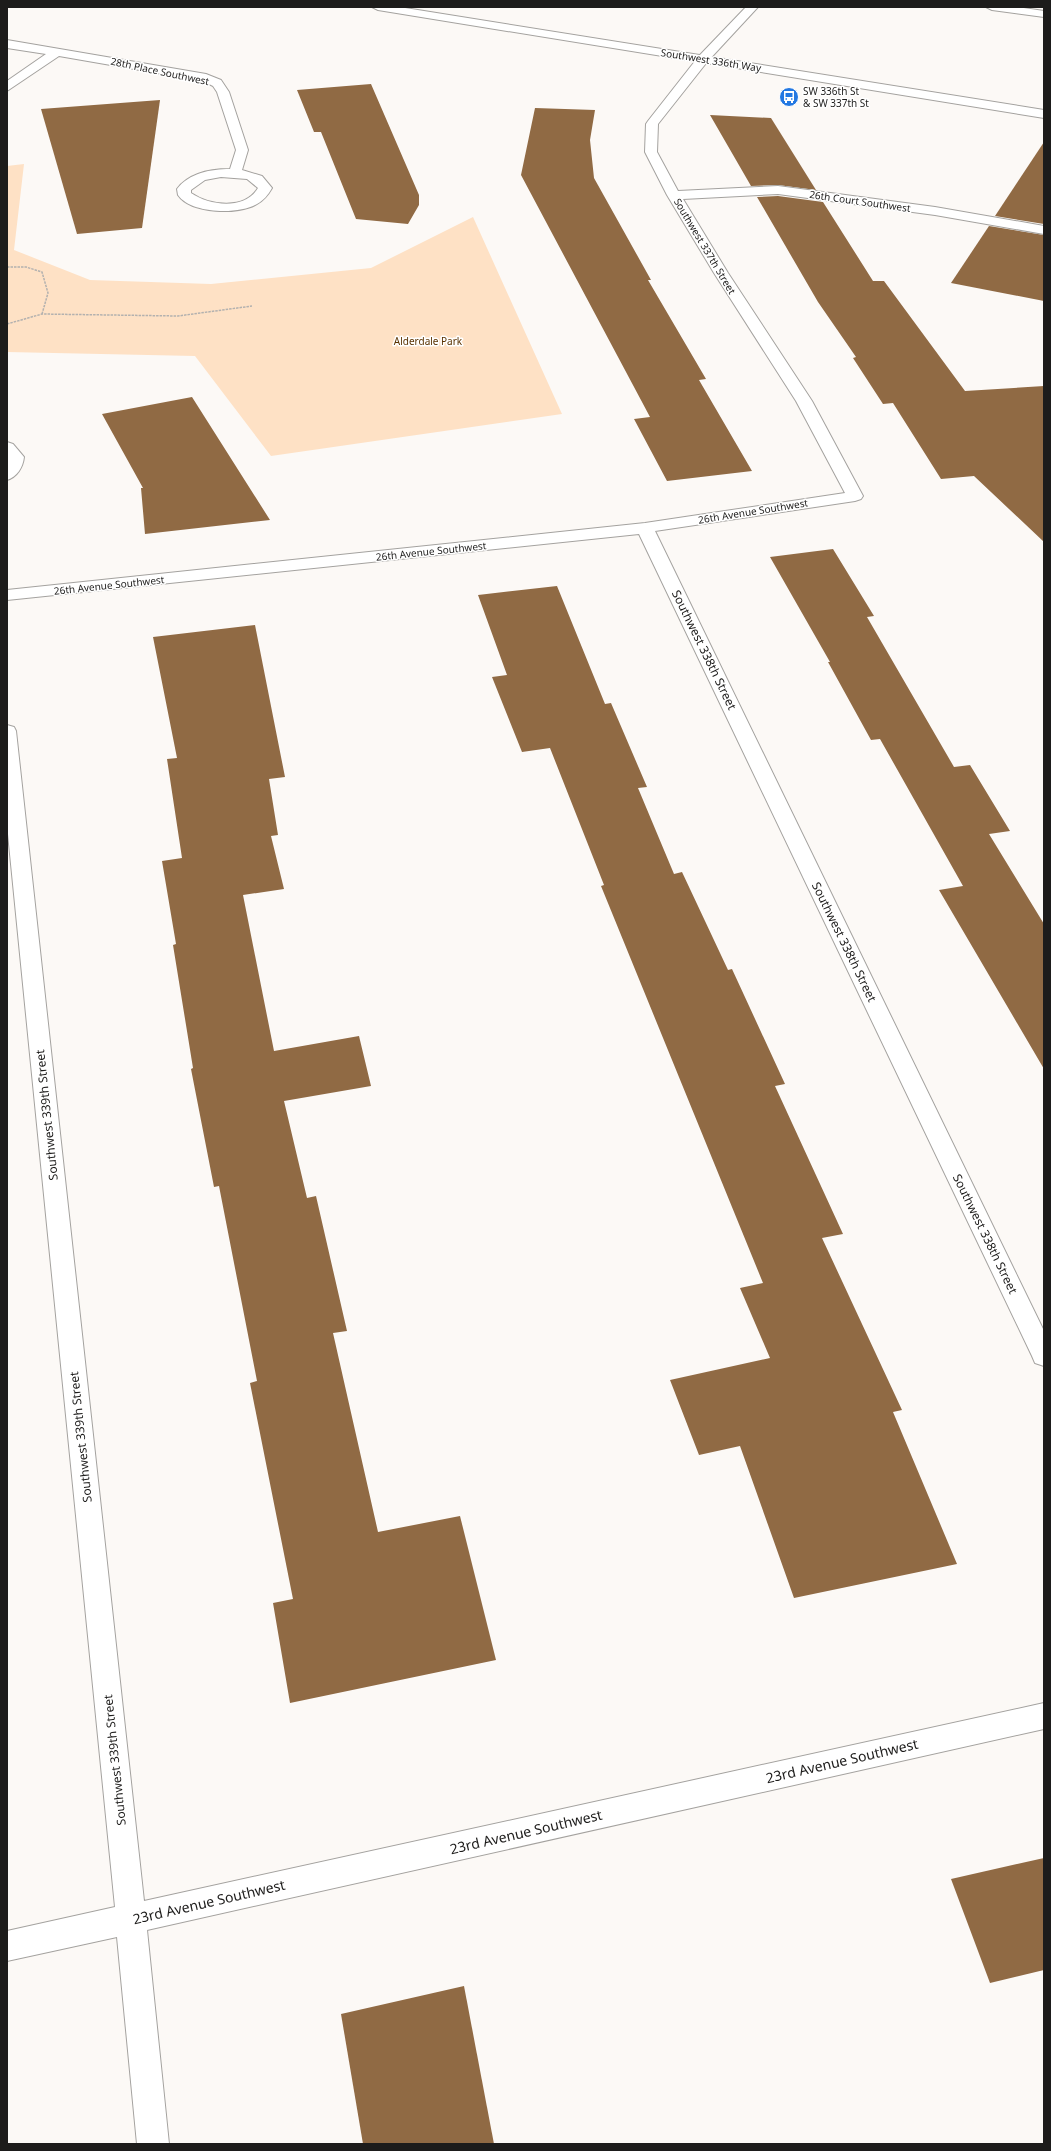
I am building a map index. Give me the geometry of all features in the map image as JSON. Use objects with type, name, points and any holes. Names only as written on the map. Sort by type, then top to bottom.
[{"type":"street","name":"Southwest 336th Way","points":[[378,7],[1044,114]]},
{"type":"street","name":"Southwest 337th Street","points":[[752,7],[703,59],[652,124],[651,152],[674,195],[720,273],[804,401],[854,496]]},
{"type":"street","points":[[992,7],[1044,14]]},
{"type":"street","name":"28th Place Southwest","points":[[7,44],[206,78],[217,83],[223,92],[242,150],[235,173]]},
{"type":"street","points":[[7,87],[56,52]]},
{"type":"street","points":[[235,173],[256,178],[262,182],[265,188],[263,193],[249,203],[225,207],[200,205],[185,195],[184,189],[188,184],[197,178],[215,174],[235,173]]},
{"type":"street","name":"26th Court Southwest","points":[[674,195],[778,190],[935,211],[1044,230]]},
{"type":"street","points":[[7,447],[16,457],[15,465],[7,475]]},
{"type":"street","name":"26th Avenue Southwest","points":[[7,596],[645,528],[854,496]]},
{"type":"street","name":"Southwest 338th Street","points":[[645,528],[1044,1356]]},
{"type":"street","name":"Southwest 339th Street","points":[[7,731],[132,1919],[153,2144]]},
{"type":"street","name":"23rd Avenue Southwest","points":[[7,1946],[1044,1716]]},
{"type":"path","points":[[7,267],[26,267],[42,272],[49,284],[47,303],[42,314]]},
{"type":"path","points":[[7,324],[42,314],[178,316],[252,306]]},
{"type":"green space","name":"Alderdale Park","points":[[24,164],[14,250],[90,280],[211,284],[371,268],[473,217],[562,414],[271,456],[195,356],[7,352],[7,166]]},
{"type":"building","points":[[371,84],[419,195],[419,205],[408,224],[356,219],[321,132],[314,132],[297,90]]},
{"type":"building","points":[[160,100],[142,228],[77,234],[41,109]]},
{"type":"building","points":[[535,108],[595,110],[590,140],[594,178],[651,280],[648,280],[706,379],[699,380],[752,471],[667,481],[634,419],[650,417],[521,175]]},
{"type":"building","points":[[710,115],[771,118],[816,190],[778,185],[751,186]]},
{"type":"building","points":[[1044,142],[1044,224],[995,216]]},
{"type":"building","points":[[778,196],[823,202],[873,281],[884,281],[965,391],[1044,386],[1044,542],[974,476],[941,479],[893,403],[883,404],[853,358],[856,357],[818,302],[757,197]]},
{"type":"building","points":[[989,226],[1044,235],[1044,301],[951,283]]},
{"type":"building","points":[[192,397],[270,520],[145,534],[141,488],[143,488],[102,414]]},
{"type":"building","points":[[833,549],[874,616],[867,617],[954,767],[970,765],[1010,831],[989,834],[1044,924],[1044,1069],[939,890],[963,886],[880,739],[871,740],[828,662],[830,662],[770,557]]},
{"type":"building","points":[[557,586],[605,704],[611,703],[647,787],[638,788],[674,874],[682,872],[728,970],[732,969],[785,1084],[775,1086],[843,1234],[822,1238],[902,1410],[893,1412],[957,1564],[794,1598],[740,1446],[699,1455],[670,1380],[770,1358],[740,1288],[763,1283],[601,886],[604,885],[550,748],[522,752],[492,677],[507,675],[478,595]]},
{"type":"building","points":[[255,625],[285,777],[269,779],[278,835],[271,836],[284,889],[243,895],[274,1051],[359,1036],[371,1086],[284,1101],[307,1198],[316,1196],[347,1331],[333,1333],[378,1532],[460,1516],[496,1660],[290,1703],[273,1603],[293,1599],[250,1383],[257,1381],[219,1186],[214,1187],[191,1069],[193,1068],[173,945],[176,944],[162,861],[182,858],[167,759],[177,758],[153,637]]},
{"type":"building","points":[[1044,1858],[1044,1970],[990,1983],[951,1879]]},
{"type":"building","points":[[464,1986],[494,2144],[363,2144],[341,2014]]},
{"type":"place","name":"SW 336th St & SW 337th St","points":[[789,97]]}]
